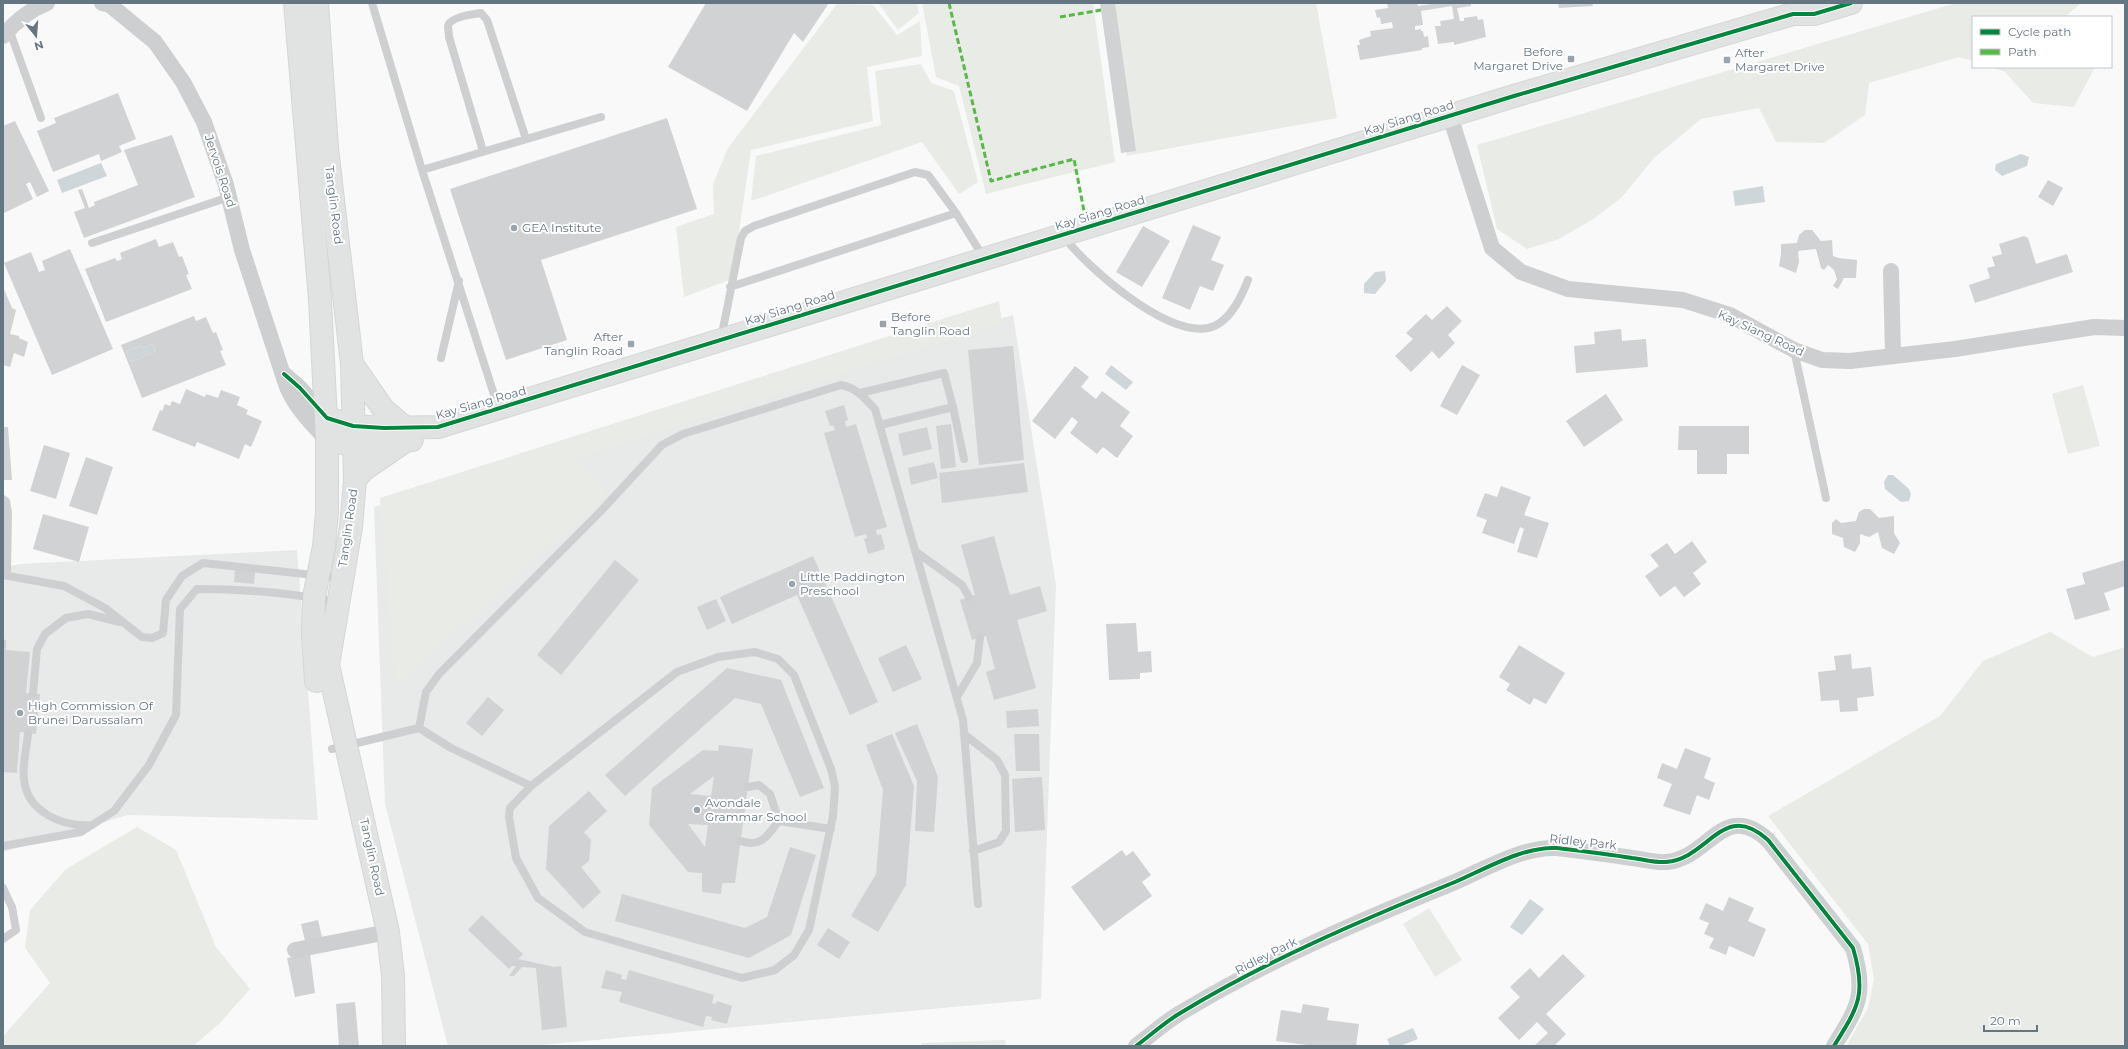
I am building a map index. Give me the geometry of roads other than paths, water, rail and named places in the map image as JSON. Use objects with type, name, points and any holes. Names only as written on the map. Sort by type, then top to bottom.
[{"type":"main road","name":"Tanglin Road","points":[[295,3],[320,300],[328,440],[327,512],[320,575],[314,597],[313,635],[315,672],[338,748],[356,785],[382,933],[393,976],[394,1046]]},
{"type":"main road","name":"Tanglin Road","points":[[317,3],[327,148],[352,364],[355,480],[350,527],[328,665],[338,748]]},
{"type":"main road","name":"Kay Siang Road","points":[[353,435],[404,434],[427,436],[438,427],[1450,116],[1802,9],[1814,14],[1851,3]]},
{"type":"main road","points":[[352,364],[384,410],[404,434],[363,470],[355,480]]},
{"type":"main road","points":[[327,418],[353,435]]},
{"type":"main road","points":[[328,440],[353,435]]},
{"type":"main road","name":"Tanglin Road","points":[[382,933],[384,1046]]},
{"type":"street","points":[[6,33],[36,7],[47,3]]},
{"type":"street","name":"Jervois Road","points":[[102,3],[110,5],[155,42],[183,82],[204,122],[229,197],[242,250],[284,374],[287,387],[294,403],[328,440]]},
{"type":"street","name":"Kay Siang Road","points":[[1450,116],[1492,248],[1521,272],[1568,289],[1682,300],[1730,315],[1794,350],[1822,360],[1850,361],[1955,349],[2094,327],[2125,328]]},
{"type":"street","points":[[1891,271],[1893,356]]},
{"type":"street","points":[[284,374],[300,388],[327,418]]},
{"type":"street","name":"Ridley Park","points":[[1136,1046],[1181,1012],[1272,963],[1520,854],[1547,847],[1665,862],[1684,858],[1722,830],[1735,825],[1747,826],[1758,830],[1768,840],[1853,948],[1859,968],[1861,987],[1857,1007],[1834,1046]]},
{"type":"street","points":[[295,950],[382,933]]},
{"type":"lane","points":[[372,3],[422,170],[459,280],[499,408]]},
{"type":"lane","points":[[483,151],[449,36],[448,26],[451,21],[469,15],[481,13],[487,20],[526,139]]},
{"type":"lane","points":[[6,33],[41,118]]},
{"type":"lane","points":[[422,170],[601,117]]},
{"type":"lane","points":[[720,340],[741,238],[745,231],[749,228],[915,172],[928,176],[956,213],[984,259]]},
{"type":"lane","points":[[92,243],[229,197]]},
{"type":"lane","points":[[730,287],[956,213]]},
{"type":"lane","points":[[1062,235],[1092,268],[1141,306],[1188,329],[1209,328],[1225,319],[1241,297],[1248,280]]},
{"type":"lane","points":[[441,358],[459,280]]},
{"type":"lane","points":[[1794,350],[1826,498]]},
{"type":"lane","points":[[860,393],[938,372],[944,373],[964,458]]},
{"type":"lane","points":[[419,728],[426,692],[439,674],[600,512],[662,445],[683,434],[841,385],[851,387],[860,393],[875,409],[963,720],[978,904]]},
{"type":"lane","points":[[880,425],[953,407]]},
{"type":"lane","points":[[3,499],[6,501],[8,514],[5,575],[64,586],[105,608],[142,637],[152,638],[163,633],[166,600],[182,576],[203,563],[342,578]]},
{"type":"lane","points":[[915,551],[962,585],[969,597]]},
{"type":"lane","points":[[5,849],[81,832],[93,825],[114,811],[149,765],[176,715],[180,609],[197,588],[218,588],[314,597],[338,602]]},
{"type":"lane","points":[[33,693],[38,649],[46,634],[66,618],[88,614],[124,623]]},
{"type":"lane","points":[[957,697],[977,663],[980,637]]},
{"type":"lane","points":[[756,652],[778,659],[794,675],[831,769],[835,786],[831,829],[809,930],[794,955],[775,970],[742,978],[585,932],[538,898],[516,858],[509,817],[510,808],[531,786],[677,672],[718,657],[756,652]]},
{"type":"lane","points":[[338,748],[419,728],[451,748],[531,786]]},
{"type":"lane","points":[[28,733],[24,778],[31,802],[50,818],[76,826],[93,825]]},
{"type":"lane","points":[[964,734],[998,760],[1005,775],[1006,831],[1000,842],[973,851]]},
{"type":"lane","points":[[748,787],[759,785],[770,794],[779,821]]},
{"type":"lane","points":[[779,821],[831,829]]},
{"type":"lane","points":[[741,841],[751,844],[763,840],[779,821]]},
{"type":"lane","points":[[3,888],[12,907],[16,930],[3,939]]},
{"type":"place","name":"Before Margaret Drive","points":[[1571,59]]},
{"type":"place","name":"After Margaret Drive","points":[[1727,60]]},
{"type":"place","name":"GEA Institute","points":[[514,228]]},
{"type":"place","name":"Before Tanglin Road","points":[[883,324]]},
{"type":"place","name":"After Tanglin Road","points":[[631,344]]},
{"type":"place","name":"Little Paddington Preschool","points":[[792,584]]},
{"type":"place","name":"High Commission Of Brunei Darussalam","points":[[20,713]]},
{"type":"place","name":"Avondale Grammar School","points":[[697,810]]}]
